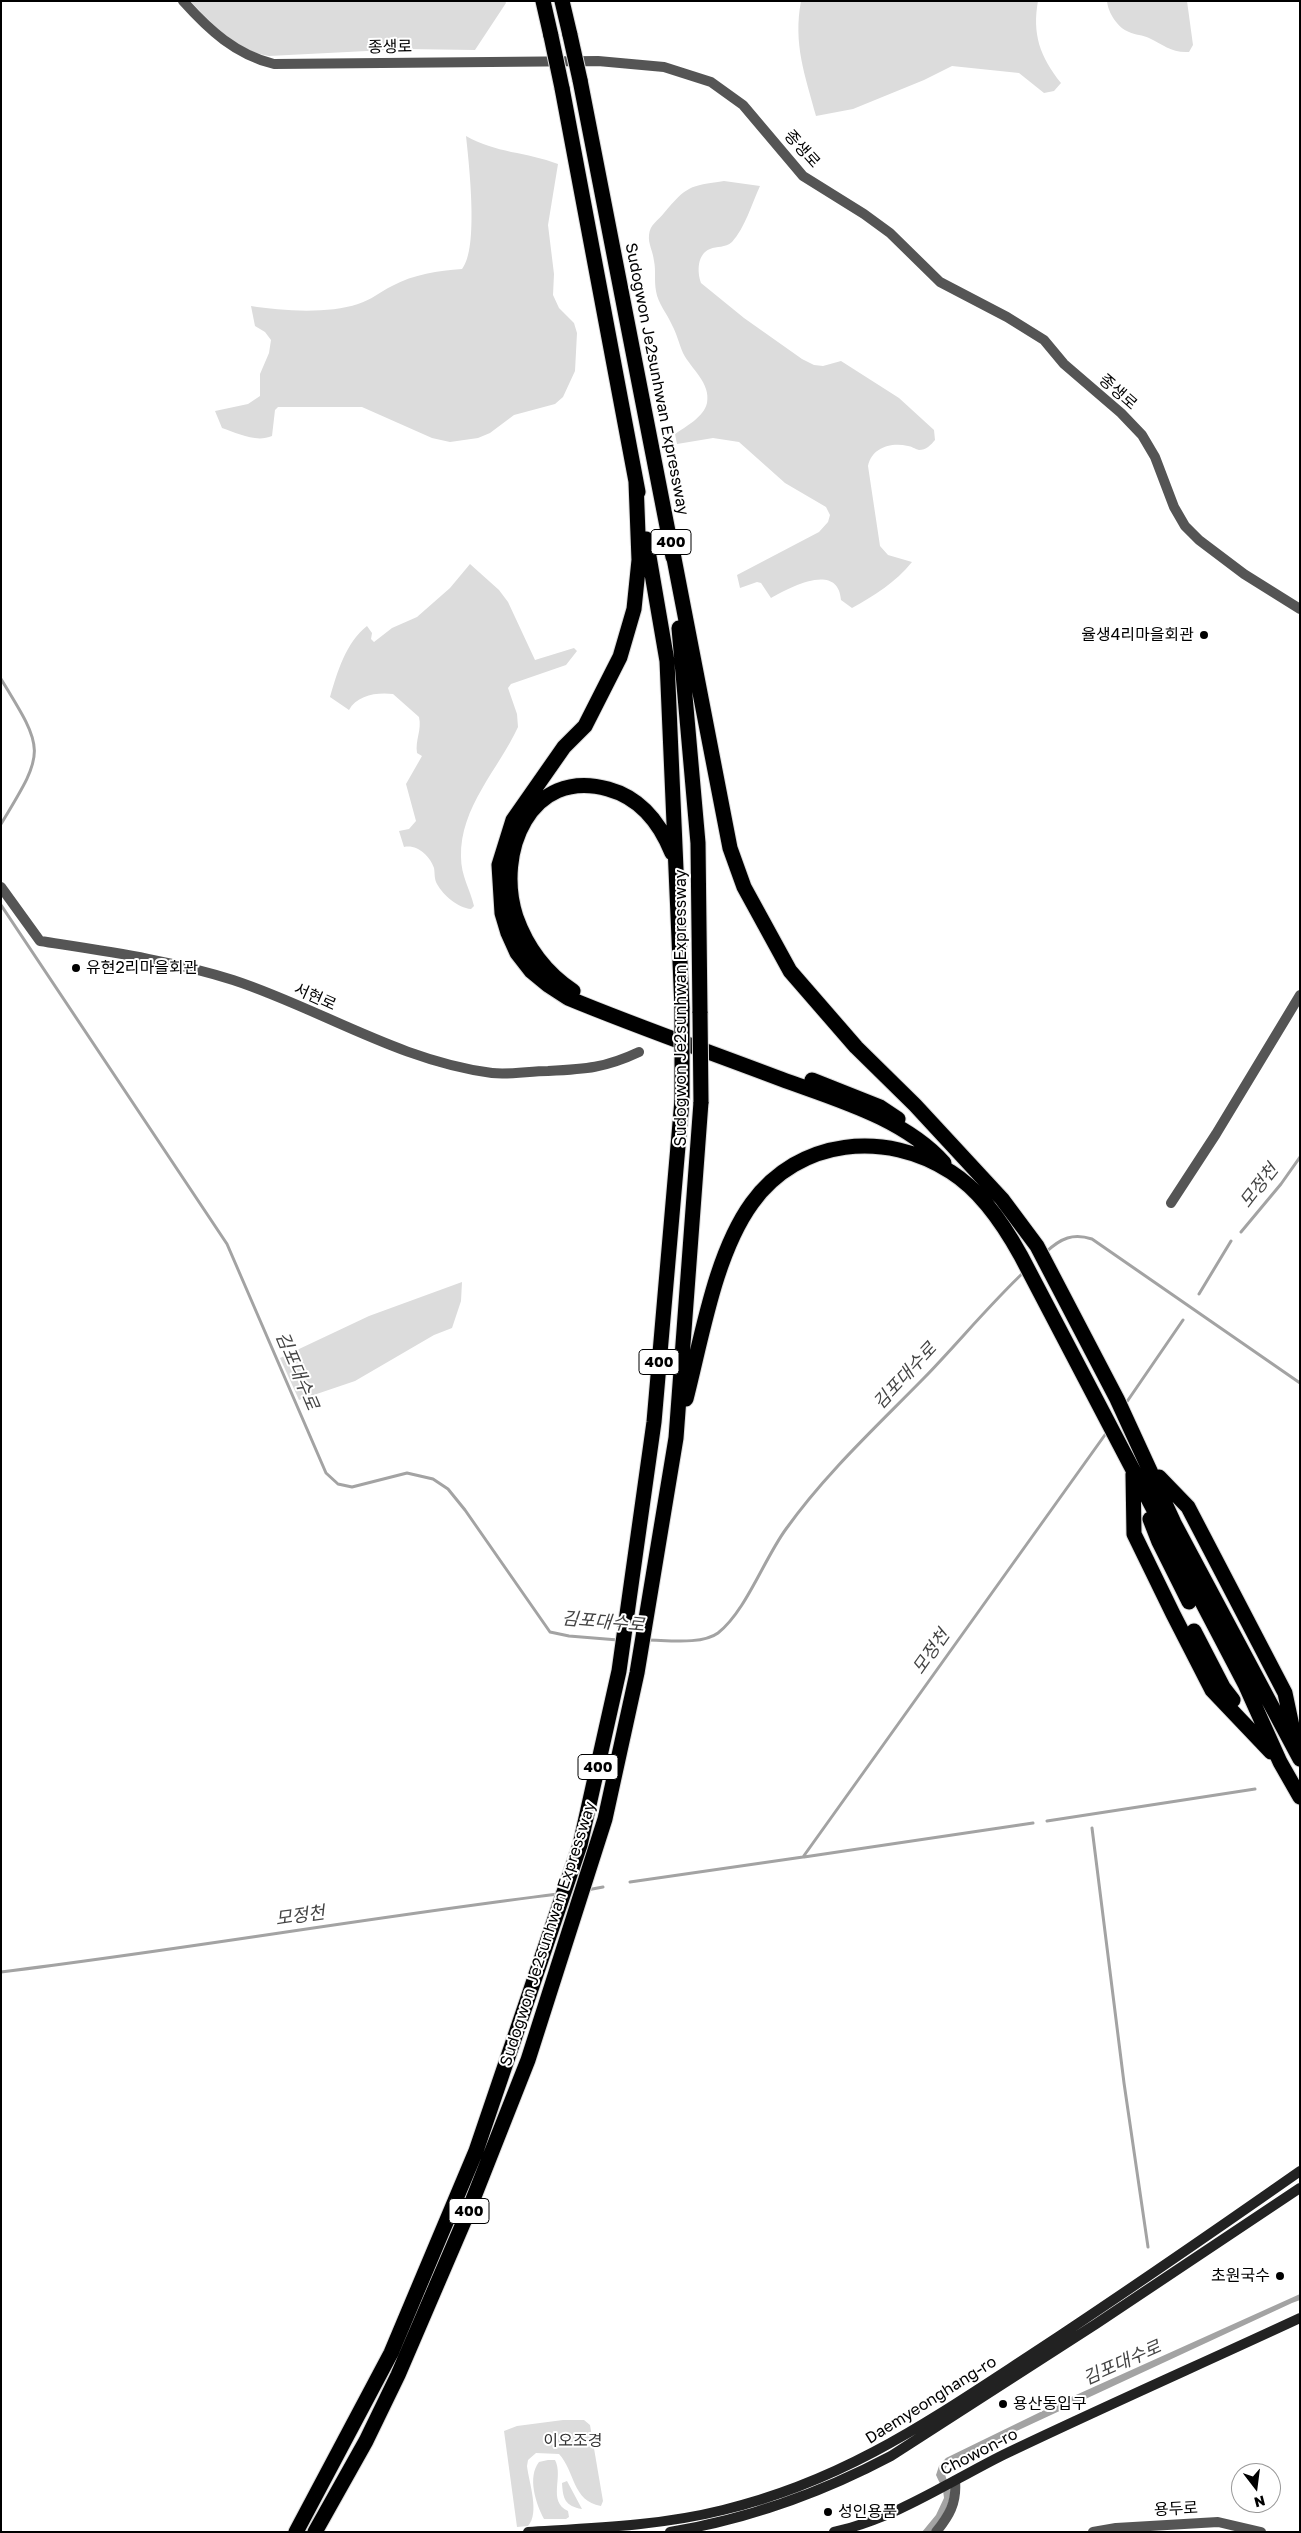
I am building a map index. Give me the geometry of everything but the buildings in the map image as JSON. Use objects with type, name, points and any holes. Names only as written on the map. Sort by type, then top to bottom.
[{"type":"highway","name":"Sudogwon Je2sunhwan Expressway","points":[[296,2532],[392,2353],[476,2150],[575,1863],[619,1671],[654,1422],[682,1100],[682,1008],[667,661],[636,482],[562,88],[543,1]]},
{"type":"highway","name":"Sudogwon Je2sunhwan Expressway","points":[[315,2532],[398,2375],[468,2212],[528,2060],[576,1917],[605,1819],[637,1673],[676,1438],[701,1102],[698,843],[672,548],[580,80],[562,1]]},
{"type":"highway","points":[[636,482],[639,560],[634,609],[620,657],[585,726],[564,747],[513,820],[499,865],[502,913],[517,953],[531,971],[568,998],[821,1094],[885,1121],[935,1153],[975,1193],[1008,1232],[1021,1256],[1102,1407],[1130,1468],[1245,1684],[1280,1762],[1300,1798]]},
{"type":"highway","points":[[672,548],[730,848],[744,887],[768,935],[790,971],[819,1008],[972,1167],[1020,1220],[1064,1296],[1151,1469],[1188,1507],[1285,1693],[1299,1757]]},
{"type":"highway","points":[[678,918],[676,863],[658,825],[633,800],[615,791],[594,785],[574,786],[555,791],[538,803],[524,820],[512,851],[510,869],[511,892],[516,916],[534,954],[546,970],[566,986],[588,1000],[730,1049],[880,1107],[972,1167]]},
{"type":"highway","points":[[676,1438],[725,1255],[737,1226],[766,1184],[784,1169],[815,1154],[841,1148],[868,1145],[883,1146],[912,1153],[952,1172]]},
{"type":"highway","points":[[1130,1468],[1134,1534],[1177,1622],[1212,1690],[1280,1762]]},
{"type":"main road","name":"Daemyeonghang-ro","points":[[670,2532],[817,2480],[879,2451],[921,2426],[1094,2313],[1300,2171]]},
{"type":"main road","name":"Daemyeonghang-ro","points":[[528,2532],[600,2528],[716,2528],[814,2493],[891,2456],[1096,2324],[1300,2188]]},
{"type":"main road","name":"Chowon-ro","points":[[834,2532],[884,2517],[1000,2457],[1102,2408],[1300,2318]]},
{"type":"street","name":"종생로","points":[[183,1],[216,34],[241,53],[274,64],[598,61],[664,67],[712,82],[743,105],[803,176],[864,214],[890,233],[940,282],[1007,317],[1044,340],[1064,364],[1121,413],[1142,435],[1155,457],[1174,507],[1192,533],[1244,574],[1300,608]]},
{"type":"street","name":"서현로","points":[[1,887],[40,941],[207,972],[287,1001],[346,1028],[449,1064],[494,1073],[589,1069],[619,1061],[639,1052]]},
{"type":"street","points":[[1171,1203],[1216,1134],[1300,995]]},
{"type":"street","points":[[936,2532],[950,2515],[956,2494],[954,2482]]},
{"type":"street","name":"용두로","points":[[1093,2532],[1116,2528],[1218,2522],[1261,2532]]},
{"type":"green space","points":[[190,1],[505,1],[506,3],[475,50],[406,49],[269,56],[246,49],[216,27]]},
{"type":"green space","points":[[801,1],[1038,1],[1036,24],[1039,45],[1048,64],[1061,83],[1054,91],[1044,93],[1019,73],[952,66],[924,80],[853,109],[816,116],[804,73],[799,45],[798,31]]},
{"type":"green space","points":[[1107,1],[1187,1],[1193,45],[1189,52],[1177,51],[1147,37],[1125,30],[1114,19]]},
{"type":"green space","points":[[466,136],[488,146],[558,164],[548,225],[554,274],[553,295],[559,308],[574,323],[577,333],[575,371],[563,397],[555,404],[514,415],[490,433],[478,438],[450,442],[432,438],[362,407],[278,407],[275,410],[272,436],[266,438],[253,438],[222,428],[215,411],[248,404],[260,396],[260,374],[269,353],[271,340],[265,332],[255,326],[251,306],[305,311],[346,307],[358,304],[400,282],[417,276],[462,269],[467,259],[472,226],[471,185]]},
{"type":"green space","points":[[724,181],[760,186],[737,236],[727,245],[706,251],[700,259],[699,274],[701,283],[744,318],[802,359],[814,365],[823,366],[841,361],[899,398],[934,430],[935,440],[922,450],[910,446],[888,446],[878,451],[870,460],[868,466],[880,546],[888,555],[912,562],[884,588],[852,608],[841,600],[838,588],[831,582],[822,580],[800,584],[771,598],[761,583],[757,582],[740,588],[737,575],[819,532],[828,522],[830,515],[826,507],[785,483],[739,442],[713,438],[677,444],[675,434],[702,413],[707,403],[707,396],[703,383],[683,353],[674,328],[657,296],[655,264],[649,235],[653,225],[684,192],[703,184]]},
{"type":"green space","points":[[470,564],[499,590],[508,602],[535,660],[574,648],[577,651],[566,665],[511,684],[508,688],[517,714],[518,727],[473,805],[462,839],[461,864],[474,906],[471,909],[456,904],[443,892],[436,882],[434,868],[429,859],[414,847],[404,847],[399,831],[409,829],[416,821],[406,784],[422,756],[417,753],[419,717],[393,694],[381,694],[362,698],[349,710],[330,697],[343,658],[353,640],[367,626],[372,633],[371,639],[374,642],[392,628],[417,617],[450,588]]},
{"type":"green space","points":[[462,1282],[461,1301],[452,1328],[434,1335],[355,1381],[299,1400],[280,1358],[369,1316]]},
{"type":"green space","name":"이오조경","points":[[563,2420],[584,2420],[590,2425],[603,2501],[601,2506],[584,2498],[579,2492],[559,2454],[536,2453],[528,2460],[527,2466],[533,2498],[533,2514],[528,2526],[517,2527],[504,2431],[517,2426]]},
{"type":"green space","name":"이오조경","points":[[555,2460],[558,2474],[558,2501],[568,2511],[569,2517],[566,2519],[544,2519],[538,2506],[533,2483],[535,2468],[539,2462]]},
{"type":"green space","name":"이오조경","points":[[567,2481],[582,2509],[568,2504],[566,2501],[562,2483]]},
{"type":"shaded area","points":[[1300,2294],[1300,2300],[952,2461],[945,2470],[950,2492],[947,2507],[930,2532],[922,2532],[936,2515],[944,2498],[943,2490],[936,2475],[939,2466],[946,2458],[1067,2399]]},
{"type":"waterway","points":[[1,679],[26,722],[32,738],[34,751],[32,765],[26,781],[1,824]]},
{"type":"waterway","name":"김포대수로","points":[[1,905],[227,1244],[326,1473],[338,1484],[352,1487],[407,1473],[433,1479],[448,1489],[465,1510],[550,1632],[569,1636],[618,1640]]},
{"type":"waterway","name":"모정천","points":[[1241,1232],[1281,1184],[1300,1157]]},
{"type":"waterway","name":"김포대수로","points":[[1046,1252],[1057,1243],[1068,1238],[1085,1237],[1092,1239],[1300,1383]]},
{"type":"waterway","name":"모정천","points":[[1199,1294],[1231,1241]]},
{"type":"waterway","name":"김포대수로","points":[[647,1640],[684,1641],[703,1639],[718,1633],[737,1612],[778,1541],[817,1489],[1025,1271]]},
{"type":"waterway","name":"모정천","points":[[1124,1406],[1183,1320]]},
{"type":"waterway","name":"모정천","points":[[630,1882],[803,1857],[1107,1432]]},
{"type":"waterway","points":[[1047,1821],[1255,1789]]},
{"type":"waterway","points":[[804,1857],[1033,1823]]},
{"type":"waterway","points":[[1092,1828],[1124,2083],[1148,2247]]},
{"type":"waterway","name":"모정천","points":[[587,1890],[603,1887]]},
{"type":"waterway","name":"모정천","points":[[1,1972],[558,1894]]},
{"type":"place","name":"율생4리마을회관","points":[[1204,635]]},
{"type":"place","name":"유현2리마을회관","points":[[76,968]]},
{"type":"place","name":"초원국수","points":[[1280,2276]]},
{"type":"place","name":"용산동입구","points":[[1003,2404]]},
{"type":"place","name":"성인용품","points":[[828,2512]]}]
